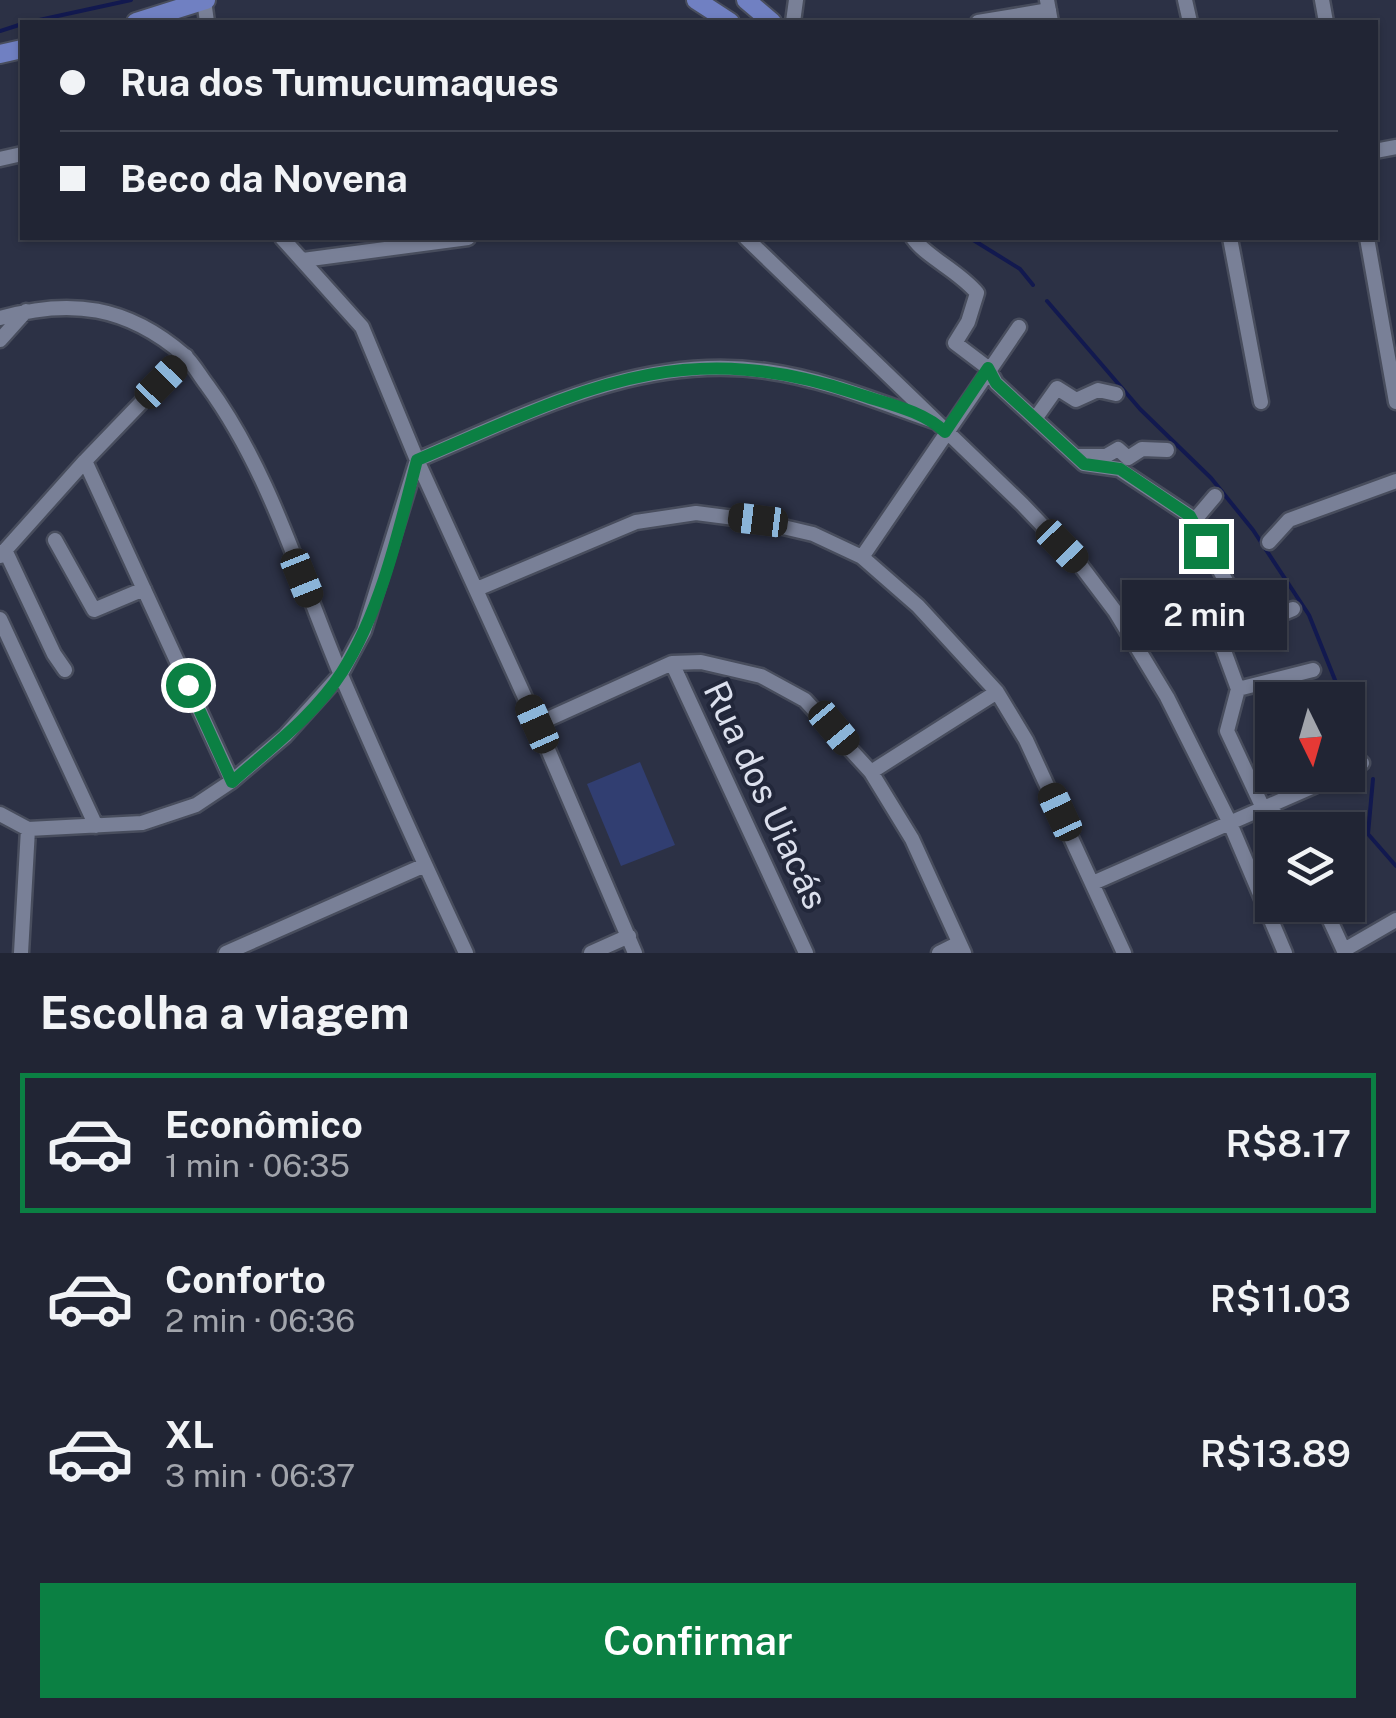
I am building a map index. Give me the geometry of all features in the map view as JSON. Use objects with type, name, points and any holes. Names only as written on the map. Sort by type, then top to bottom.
[{"type":"main road","points":[[142,20],[205,0]]},
{"type":"main road","points":[[696,0],[727,20]]},
{"type":"main road","points":[[746,0],[770,20]]},
{"type":"street","points":[[755,0],[769,0]]},
{"type":"street","points":[[991,20],[1049,11]]},
{"type":"street","points":[[284,240],[362,327],[635,953]]},
{"type":"street","points":[[303,260],[453,240]]},
{"type":"street","points":[[748,240],[1082,566],[1167,697],[1230,822],[1284,953]]},
{"type":"street","points":[[914,240],[977,293],[968,322],[955,343],[988,368],[996,383],[1084,464],[1120,469],[1190,516],[1232,594],[1234,606],[1213,621],[1238,689],[1227,731],[1264,808],[1271,812]]},
{"type":"street","points":[[1230,240],[1261,402]]},
{"type":"street","points":[[1367,240],[1396,402]]},
{"type":"street","points":[[0,318],[54,306],[92,307],[133,321],[186,356],[249,451],[341,674],[466,953]]},
{"type":"street","points":[[0,340],[26,311]]},
{"type":"street","points":[[862,556],[939,426],[1019,327]]},
{"type":"street","points":[[66,670],[2,553],[186,356]]},
{"type":"street","points":[[0,814],[28,829],[142,822],[196,804],[232,782],[285,736],[341,674],[364,631],[417,460],[590,387],[646,374],[704,367],[766,370],[824,383],[939,426]]},
{"type":"street","points":[[1035,419],[1057,388],[1076,400],[1098,390],[1116,394]]},
{"type":"street","points":[[1076,456],[1106,456],[1118,449],[1128,458],[1142,449],[1167,450]]},
{"type":"street","points":[[85,461],[232,782]]},
{"type":"street","points":[[1269,542],[1289,520],[1396,481]]},
{"type":"street","points":[[1192,522],[1215,496]]},
{"type":"street","points":[[477,589],[636,522],[696,513],[758,520],[812,534],[862,556],[918,606],[997,692],[1026,740],[1124,953]]},
{"type":"street","points":[[56,540],[94,610],[144,589]]},
{"type":"street","points":[[1220,640],[1293,609]]},
{"type":"street","points":[[0,619],[96,826]]},
{"type":"street","points":[[537,724],[631,678],[672,663],[701,662],[760,676],[805,700],[871,772],[912,840],[962,948],[939,953]]},
{"type":"street","name":"Rua dos Uiacás","points":[[672,663],[806,953]]},
{"type":"street","points":[[1238,689],[1313,670]]},
{"type":"street","points":[[871,772],[997,692]]},
{"type":"street","points":[[1093,883],[1298,792]]},
{"type":"street","points":[[21,953],[28,829]]},
{"type":"street","points":[[226,953],[425,865]]},
{"type":"street","points":[[1331,922],[1345,952],[1396,920]]},
{"type":"street","points":[[591,953],[629,936]]},
{"type":"shaded area","points":[[640,762],[675,845],[621,866],[587,784]]},
{"type":"waterway","points":[[39,20],[131,0]]},
{"type":"waterway","points":[[0,31],[20,25]]},
{"type":"waterway","points":[[973,240],[1020,269],[1033,285]]},
{"type":"waterway","points":[[1047,301],[1140,409],[1211,478],[1253,530],[1309,615],[1336,682]]},
{"type":"waterway","points":[[1373,779],[1368,834],[1396,866]]},
{"type":"route","points":[[188,685],[232,782],[285,736],[341,674],[364,631],[417,460],[590,387],[646,374],[704,367],[766,370],[824,383],[883,403],[934,421],[945,432],[988,368],[996,383],[1084,464],[1120,469],[1190,516],[1206,546]]}]
